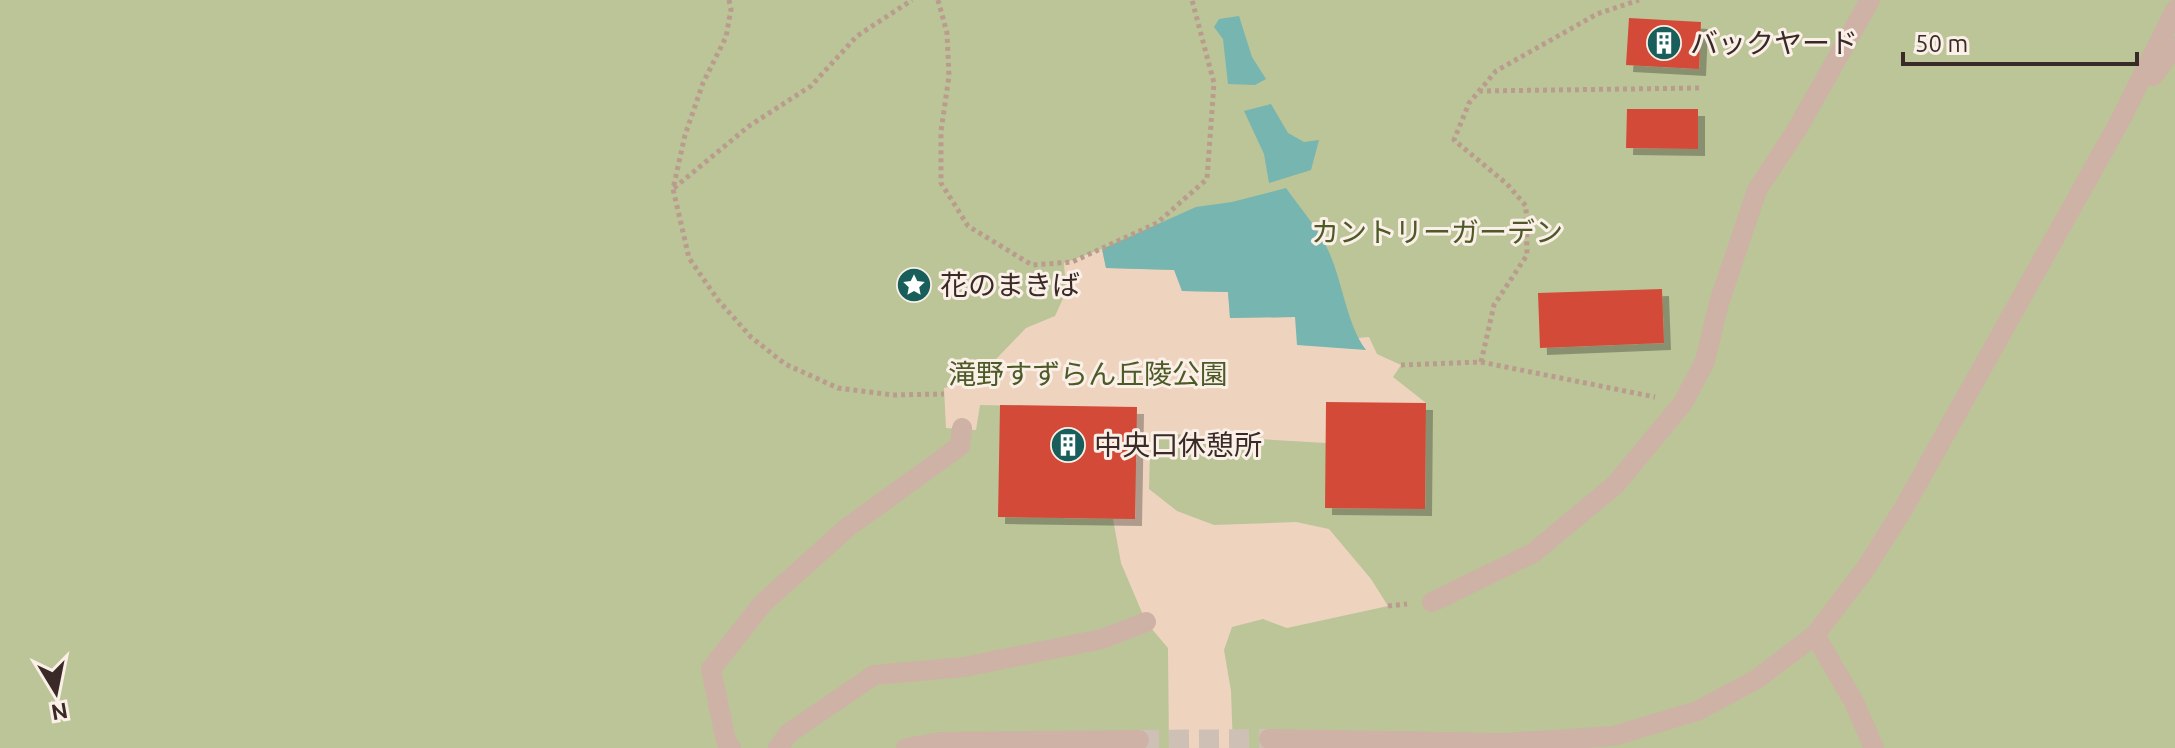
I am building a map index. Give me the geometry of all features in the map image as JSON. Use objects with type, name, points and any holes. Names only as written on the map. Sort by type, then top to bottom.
[{"type":"street","points":[[1432,602],[1533,553],[1615,485],[1683,403],[1705,361],[1719,303],[1757,190],[1796,131],[1870,0]]},
{"type":"street","points":[[1269,739],[1503,743],[1614,736],[1697,711],[1757,679],[1815,635],[1866,568],[1905,506],[2120,121],[2175,10]]},
{"type":"street","points":[[2120,121],[2175,46]]},
{"type":"street","points":[[731,748],[726,741],[711,669],[763,603],[848,527],[960,446],[962,428]]},
{"type":"street","points":[[778,748],[789,733],[874,675],[964,667],[1102,639],[1146,622]]},
{"type":"street","points":[[1815,635],[1854,702],[1874,748]]},
{"type":"street","points":[[906,748],[940,742],[1139,740]]},
{"type":"path","points":[[729,0],[731,9],[726,37],[703,83],[685,135],[673,189],[689,258],[718,300],[751,337],[785,364],[838,388],[893,395],[944,394]]},
{"type":"path","points":[[673,189],[749,126],[811,86],[857,36],[912,0]]},
{"type":"path","points":[[938,0],[947,33],[949,76],[941,131],[941,183],[968,226],[1032,265],[1072,262],[1157,223],[1207,179],[1214,83],[1192,0]]},
{"type":"path","points":[[1481,362],[1494,305],[1527,255],[1526,206],[1507,184],[1454,140],[1469,103],[1496,71],[1597,14],[1639,0]]},
{"type":"path","points":[[1479,91],[1700,88]]},
{"type":"path","points":[[1401,365],[1481,362],[1683,403]]},
{"type":"green space","name":"滝野すずらん丘陵公園","points":[[0,0],[2175,0],[2175,748],[0,748]]},
{"type":"shaded area","points":[[1102,249],[1106,268],[1175,270],[1182,291],[1228,292],[1230,318],[1295,317],[1365,349],[1357,338],[1369,337],[1377,354],[1401,365],[1393,377],[1426,403],[1326,443],[1156,433],[1150,451],[1149,489],[1177,511],[1214,525],[1296,522],[1329,529],[1371,579],[1388,606],[1287,628],[1263,619],[1232,627],[1224,650],[1231,691],[1233,748],[1169,748],[1168,648],[1146,622],[1121,563],[1113,519],[1135,519],[1137,408],[980,405],[976,430],[946,428],[944,388],[976,380],[1026,328],[1055,316],[1066,292],[1064,263]]},
{"type":"water","points":[[1239,16],[1252,57],[1266,79],[1255,85],[1228,84],[1223,39],[1214,27],[1219,19]]},
{"type":"water","points":[[1271,104],[1288,133],[1304,142],[1319,140],[1311,170],[1269,183],[1264,154],[1244,111]]},
{"type":"water","points":[[1286,188],[1328,250],[1349,315],[1366,350],[1297,345],[1295,317],[1230,318],[1228,292],[1182,291],[1174,270],[1106,268],[1102,249],[1196,207],[1232,202]]},
{"type":"building","name":"バックヤード","points":[[1629,18],[1701,22],[1699,69],[1626,65]]},
{"type":"building","name":"バックヤード","points":[[1627,109],[1698,109],[1698,149],[1626,148]]},
{"type":"building","points":[[1662,289],[1664,343],[1540,348],[1538,293]]},
{"type":"building","points":[[1326,402],[1426,403],[1425,509],[1325,508]]},
{"type":"building","name":"中央口休憩所","points":[[1000,405],[1137,407],[1135,519],[998,517]]},
{"type":"tunnel","points":[[1139,740],[1269,739]]},
{"type":"place","name":"バックヤード","points":[[1664,43]]},
{"type":"place","name":"花のまきば","points":[[914,285]]},
{"type":"place","name":"中央口休憩所","points":[[1068,445]]},
{"type":"park label","name":"カントリーガーデン","points":[[1437,232]]}]
